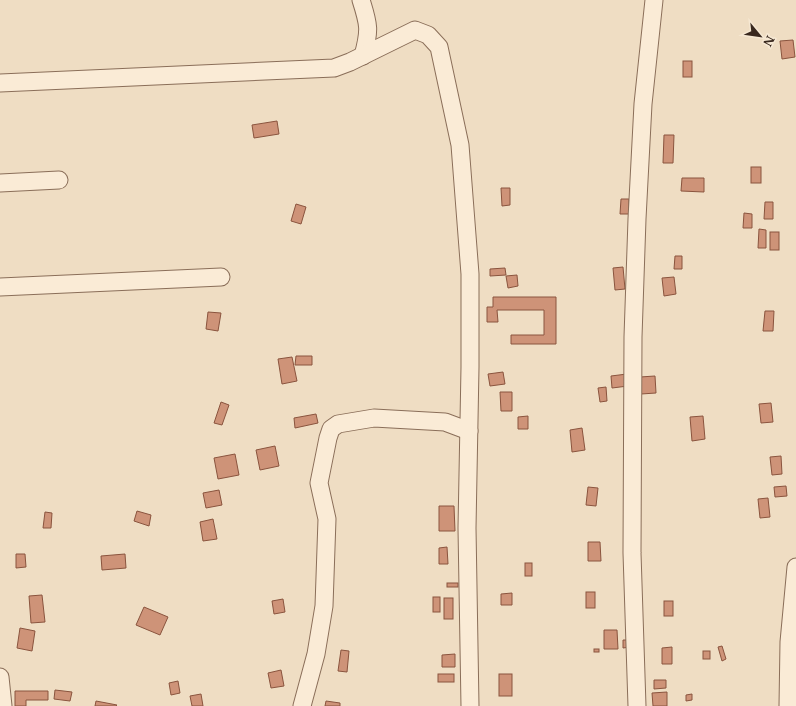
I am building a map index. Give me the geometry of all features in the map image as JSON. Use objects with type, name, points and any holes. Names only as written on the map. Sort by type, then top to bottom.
[{"type":"street","points":[[361,0],[367,20],[368,36],[363,56]]},
{"type":"street","points":[[637,706],[632,553],[633,337],[643,104],[654,0]]},
{"type":"street","points":[[0,83],[334,68],[363,56],[415,30],[428,35],[439,47],[460,145],[470,274],[467,528],[470,706]]},
{"type":"street","points":[[0,183],[59,180]]},
{"type":"street","points":[[0,287],[221,277]]},
{"type":"street","points":[[302,706],[316,654],[324,606],[327,519],[319,483],[331,430],[338,424],[374,418],[444,422],[469,430]]},
{"type":"street","points":[[788,706],[789,642],[796,567]]},
{"type":"street","points":[[0,676],[4,706]]},
{"type":"building","points":[[793,40],[795,57],[782,59],[780,41]]},
{"type":"building","points":[[683,61],[692,61],[692,77],[683,77]]},
{"type":"building","points":[[277,121],[279,134],[254,138],[252,125]]},
{"type":"building","points":[[664,135],[674,135],[673,163],[663,163]]},
{"type":"building","points":[[751,167],[761,167],[761,183],[751,183]]},
{"type":"building","points":[[682,178],[704,178],[704,192],[681,191]]},
{"type":"building","points":[[501,188],[510,188],[510,205],[502,206]]},
{"type":"building","points":[[621,199],[629,199],[629,214],[620,214]]},
{"type":"building","points":[[765,202],[773,202],[773,219],[764,219]]},
{"type":"building","points":[[296,204],[306,207],[301,224],[291,221]]},
{"type":"building","points":[[744,213],[752,214],[752,228],[743,228]]},
{"type":"building","points":[[759,229],[766,230],[766,248],[758,248]]},
{"type":"building","points":[[770,232],[779,232],[779,250],[770,250]]},
{"type":"building","points":[[675,256],[682,256],[682,269],[674,269]]},
{"type":"building","points":[[623,267],[625,289],[615,290],[613,268]]},
{"type":"building","points":[[505,268],[506,275],[490,276],[490,269]]},
{"type":"building","points":[[517,275],[518,286],[508,288],[506,276]]},
{"type":"building","points":[[674,277],[676,294],[664,296],[662,278]]},
{"type":"building","points":[[493,297],[556,297],[556,344],[511,344],[511,335],[544,335],[544,310],[497,310],[498,322],[487,322],[487,307],[493,307]]},
{"type":"building","points":[[765,311],[774,311],[773,331],[763,331]]},
{"type":"building","points":[[208,312],[221,313],[218,331],[206,329]]},
{"type":"building","points":[[296,356],[312,356],[312,365],[295,365]]},
{"type":"building","points":[[292,357],[297,381],[282,384],[278,359]]},
{"type":"building","points":[[503,372],[505,384],[490,386],[488,374]]},
{"type":"building","points":[[627,374],[628,386],[612,388],[611,376]]},
{"type":"building","points":[[655,376],[656,393],[641,394],[640,377]]},
{"type":"building","points":[[606,387],[607,401],[600,402],[598,388]]},
{"type":"building","points":[[500,392],[512,392],[512,411],[501,411]]},
{"type":"building","points":[[221,402],[229,405],[222,425],[214,423]]},
{"type":"building","points":[[771,403],[773,422],[761,423],[759,404]]},
{"type":"building","points":[[316,414],[318,423],[295,428],[294,418]]},
{"type":"building","points":[[528,416],[528,429],[518,429],[518,417]]},
{"type":"building","points":[[703,416],[705,439],[692,441],[690,417]]},
{"type":"building","points":[[582,428],[585,450],[572,452],[570,430]]},
{"type":"building","points":[[275,446],[279,466],[260,470],[256,450]]},
{"type":"building","points":[[235,454],[239,475],[218,479],[214,458]]},
{"type":"building","points":[[781,456],[782,474],[772,475],[770,457]]},
{"type":"building","points":[[786,486],[787,496],[775,497],[774,487]]},
{"type":"building","points":[[588,487],[598,488],[596,506],[586,505]]},
{"type":"building","points":[[219,490],[222,505],[206,508],[203,493]]},
{"type":"building","points":[[768,498],[770,517],[760,518],[758,499]]},
{"type":"building","points":[[439,506],[454,506],[455,531],[439,531]]},
{"type":"building","points":[[137,511],[151,515],[149,526],[134,521]]},
{"type":"building","points":[[45,512],[52,513],[51,528],[43,528]]},
{"type":"building","points":[[213,519],[217,539],[203,541],[200,522]]},
{"type":"building","points":[[588,542],[600,542],[601,561],[588,561]]},
{"type":"building","points":[[447,547],[448,564],[439,564],[439,548]]},
{"type":"building","points":[[16,554],[25,554],[26,567],[16,568]]},
{"type":"building","points":[[125,554],[126,568],[102,570],[101,556]]},
{"type":"building","points":[[525,563],[532,563],[532,576],[525,576]]},
{"type":"building","points":[[447,583],[458,583],[458,587],[447,587]]},
{"type":"building","points":[[586,592],[595,592],[595,608],[586,608]]},
{"type":"building","points":[[512,593],[512,605],[501,605],[501,594]]},
{"type":"building","points":[[42,595],[45,622],[31,623],[29,596]]},
{"type":"building","points":[[433,597],[440,597],[440,612],[433,612]]},
{"type":"building","points":[[444,598],[453,598],[453,619],[444,619]]},
{"type":"building","points":[[283,599],[285,612],[274,614],[272,601]]},
{"type":"building","points":[[664,601],[673,601],[673,616],[664,616]]},
{"type":"building","points":[[144,607],[168,617],[160,635],[136,625]]},
{"type":"building","points":[[20,628],[35,631],[32,651],[17,648]]},
{"type":"building","points":[[604,630],[617,630],[618,649],[604,649]]},
{"type":"building","points":[[623,640],[630,640],[630,647],[623,648]]},
{"type":"building","points":[[722,646],[726,659],[722,661],[718,647]]},
{"type":"building","points":[[672,647],[672,664],[662,664],[662,648]]},
{"type":"building","points":[[594,649],[599,649],[599,652],[594,652]]},
{"type":"building","points":[[341,650],[349,651],[347,672],[338,671]]},
{"type":"building","points":[[703,651],[710,651],[710,659],[703,659]]},
{"type":"building","points":[[455,654],[455,667],[442,667],[442,655]]},
{"type":"building","points":[[281,670],[284,686],[271,688],[268,673]]},
{"type":"building","points":[[438,674],[454,674],[454,682],[438,682]]},
{"type":"building","points":[[499,674],[512,674],[512,696],[499,696]]},
{"type":"building","points":[[654,680],[666,680],[666,688],[654,689]]},
{"type":"building","points":[[178,681],[180,693],[171,695],[169,683]]},
{"type":"building","points":[[55,690],[72,692],[70,701],[54,699]]},
{"type":"building","points":[[15,691],[48,691],[48,700],[26,700],[26,706],[15,706]]},
{"type":"building","points":[[667,692],[667,706],[653,706],[652,693]]},
{"type":"building","points":[[201,694],[203,706],[192,706],[190,696]]},
{"type":"building","points":[[692,694],[692,700],[686,701],[686,695]]},
{"type":"building","points":[[96,701],[117,705],[95,706]]},
{"type":"building","points":[[326,701],[340,703],[340,706],[325,706]]}]
